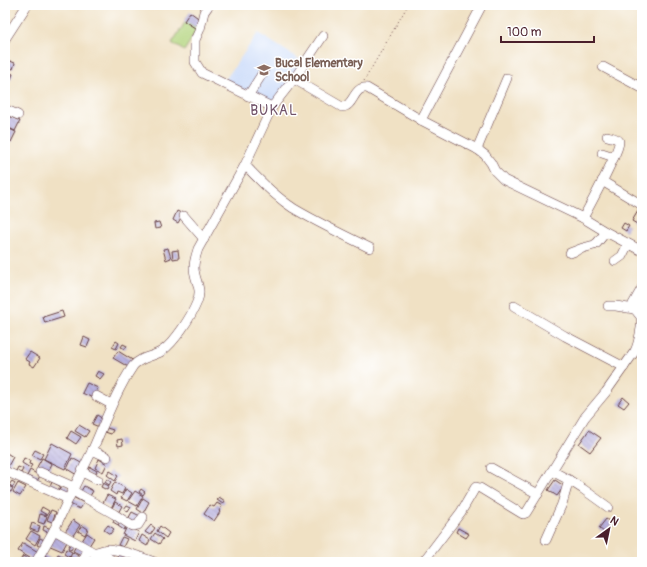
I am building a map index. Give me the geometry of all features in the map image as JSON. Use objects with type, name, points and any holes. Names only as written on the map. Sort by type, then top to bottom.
[{"type":"street","points":[[5,39],[27,5]]},
{"type":"street","points":[[209,5],[204,12],[200,29],[195,40],[195,62],[202,73],[272,107]]},
{"type":"street","points":[[421,120],[482,5]]},
{"type":"street","points":[[36,562],[74,489],[111,404],[120,388],[136,363],[162,351],[166,347],[182,329],[197,303],[200,294],[194,268],[194,260],[198,249],[245,165],[272,107],[294,79],[323,36]]},
{"type":"street","points":[[603,67],[642,88]]},
{"type":"street","points":[[248,96],[264,71]]},
{"type":"street","points":[[477,149],[507,78]]},
{"type":"street","points":[[294,79],[342,107],[345,107],[348,104],[360,88],[367,88],[421,120],[477,149],[485,155],[491,162],[495,171],[504,180],[583,218],[642,251]]},
{"type":"street","points":[[5,109],[18,115]]},
{"type":"street","points":[[583,218],[614,157],[619,143],[617,140],[607,136]]},
{"type":"street","points":[[602,153],[614,157]]},
{"type":"street","points":[[245,165],[280,199],[293,208],[370,248]]},
{"type":"street","points":[[602,181],[642,205]]},
{"type":"street","points":[[184,216],[204,239]]},
{"type":"street","points":[[570,253],[594,245],[606,232]]},
{"type":"street","points":[[615,261],[622,256],[628,244]]},
{"type":"street","points":[[423,562],[461,512],[476,487],[523,514],[526,513],[585,417],[624,367],[638,354],[638,346],[641,339],[641,319],[634,309],[633,304],[642,288]]},
{"type":"street","points":[[514,306],[565,336],[624,367]]},
{"type":"street","points":[[608,306],[634,309]]},
{"type":"street","points":[[96,396],[111,404]]},
{"type":"street","points":[[92,450],[107,457]]},
{"type":"street","points":[[491,468],[538,494]]},
{"type":"street","points":[[5,471],[68,499]]},
{"type":"street","points":[[552,471],[584,489],[608,507]]},
{"type":"street","points":[[40,472],[74,489],[132,526],[138,524],[143,517]]},
{"type":"street","points":[[82,472],[98,480]]},
{"type":"street","points":[[546,540],[562,504],[569,480]]},
{"type":"street","points":[[54,530],[93,552],[111,549],[142,557],[154,562]]},
{"type":"street","points":[[82,562],[88,550]]},
{"type":"street","points":[[92,562],[99,552]]},
{"type":"street","points":[[99,552],[109,557],[114,562]]},
{"type":"path","points":[[360,88],[408,5]]},
{"type":"shaded area","name":"Bucal Elementary School","points":[[258,33],[302,61],[276,107],[225,80]]},
{"type":"green space","points":[[186,21],[198,29],[184,51],[172,43]]},
{"type":"building","points":[[190,12],[201,20],[195,28],[184,21]]},
{"type":"building","points":[[5,59],[15,63],[13,69],[5,66]]},
{"type":"building","points":[[5,71],[13,74],[10,81],[5,79]]},
{"type":"building","points":[[5,114],[20,121],[15,131],[5,126]]},
{"type":"building","points":[[5,127],[16,132],[11,142],[5,139]]},
{"type":"building","points":[[177,211],[183,214],[178,223],[173,220]]},
{"type":"building","points":[[638,211],[642,213],[642,227],[632,221]]},
{"type":"building","points":[[159,222],[161,228],[155,229],[154,223]]},
{"type":"building","points":[[624,223],[629,226],[626,231],[621,228]]},
{"type":"building","points":[[168,248],[171,258],[166,260],[163,249]]},
{"type":"building","points":[[178,250],[179,258],[173,259],[172,251]]},
{"type":"building","points":[[62,311],[64,317],[45,323],[43,317]]},
{"type":"building","points":[[84,337],[90,340],[87,347],[81,345]]},
{"type":"building","points":[[116,341],[119,343],[116,349],[112,347]]},
{"type":"building","points":[[123,344],[127,346],[125,349],[121,347]]},
{"type":"building","points":[[118,351],[134,361],[130,368],[113,358]]},
{"type":"building","points":[[30,352],[40,358],[34,367],[25,359]]},
{"type":"building","points":[[98,371],[104,374],[100,379],[95,376]]},
{"type":"building","points":[[87,383],[98,388],[93,398],[82,393]]},
{"type":"building","points":[[623,397],[629,402],[624,408],[618,404]]},
{"type":"building","points":[[97,415],[103,419],[99,427],[92,424]]},
{"type":"building","points":[[79,425],[89,431],[85,437],[75,431]]},
{"type":"building","points":[[107,428],[113,430],[111,434],[105,432]]},
{"type":"building","points":[[589,430],[601,438],[590,452],[579,444]]},
{"type":"building","points":[[71,431],[81,437],[76,444],[67,438]]},
{"type":"building","points":[[122,439],[123,445],[118,446],[117,440]]},
{"type":"building","points":[[52,443],[72,454],[65,469],[44,459]]},
{"type":"building","points":[[35,450],[43,454],[40,459],[32,455]]},
{"type":"building","points":[[5,452],[13,457],[7,468],[5,467]]},
{"type":"building","points":[[24,458],[30,461],[29,464],[32,465],[30,468],[22,463]]},
{"type":"building","points":[[42,458],[52,464],[47,473],[37,467]]},
{"type":"building","points":[[72,458],[83,464],[77,475],[67,469]]},
{"type":"building","points":[[99,459],[107,464],[103,472],[95,468]]},
{"type":"building","points":[[18,467],[23,469],[21,473],[16,471]]},
{"type":"building","points":[[90,467],[97,471],[94,477],[86,473]]},
{"type":"building","points":[[30,470],[40,476],[37,481],[27,476]]},
{"type":"building","points":[[110,471],[118,476],[115,481],[107,475]]},
{"type":"building","points":[[107,479],[111,482],[109,485],[105,482]]},
{"type":"building","points":[[555,480],[564,486],[557,496],[548,490]]},
{"type":"building","points":[[12,481],[15,483],[13,487],[9,485]]},
{"type":"building","points":[[52,482],[60,486],[57,493],[49,489]]},
{"type":"building","points":[[115,482],[125,488],[122,494],[117,492],[116,495],[110,491]]},
{"type":"building","points":[[18,483],[26,487],[20,496],[13,492]]},
{"type":"building","points":[[103,483],[109,486],[107,490],[101,487]]},
{"type":"building","points":[[63,484],[71,489],[66,497],[58,492]]},
{"type":"building","points":[[8,486],[13,488],[11,492],[6,490]]},
{"type":"building","points":[[84,486],[93,491],[90,496],[81,491]]},
{"type":"building","points":[[126,489],[132,493],[127,501],[121,498]]},
{"type":"building","points":[[141,489],[145,492],[143,495],[139,492]]},
{"type":"building","points":[[135,491],[143,496],[137,506],[128,501]]},
{"type":"building","points":[[107,495],[116,499],[111,508],[103,503]]},
{"type":"building","points":[[73,497],[84,503],[80,509],[70,504]]},
{"type":"building","points":[[219,497],[225,501],[223,504],[217,500]]},
{"type":"building","points":[[143,498],[149,502],[143,513],[137,509]]},
{"type":"building","points":[[115,502],[122,506],[118,513],[111,510]]},
{"type":"building","points":[[217,503],[222,506],[214,521],[204,514],[210,505],[214,507]]},
{"type":"building","points":[[127,505],[131,507],[128,512],[124,509]]},
{"type":"building","points":[[42,507],[49,511],[47,515],[40,511]]},
{"type":"building","points":[[51,510],[56,512],[52,522],[47,520]]},
{"type":"building","points":[[132,512],[140,516],[137,522],[135,521],[133,524],[127,521]]},
{"type":"building","points":[[40,514],[47,516],[44,524],[38,522]]},
{"type":"building","points":[[114,519],[120,522],[118,525],[113,522]]},
{"type":"building","points":[[606,519],[612,523],[605,533],[599,528]]},
{"type":"building","points":[[73,520],[80,525],[72,537],[65,532]]},
{"type":"building","points":[[32,523],[40,526],[38,532],[30,529]]},
{"type":"building","points":[[120,523],[126,526],[124,530],[118,526]]},
{"type":"building","points":[[82,525],[88,529],[85,535],[78,531]]},
{"type":"building","points":[[108,525],[114,529],[110,534],[104,530]]},
{"type":"building","points":[[151,525],[155,528],[150,535],[145,532]]},
{"type":"building","points":[[44,526],[51,529],[49,533],[43,530]]},
{"type":"building","points":[[127,526],[139,532],[135,541],[123,535]]},
{"type":"building","points":[[160,526],[169,533],[166,538],[157,531]]},
{"type":"building","points":[[458,528],[469,534],[466,538],[456,532]]},
{"type":"building","points":[[31,531],[40,536],[35,545],[26,539]]},
{"type":"building","points":[[87,533],[94,538],[87,549],[80,544]]},
{"type":"building","points":[[155,533],[163,539],[159,544],[151,539]]},
{"type":"building","points":[[53,535],[67,542],[62,551],[48,545]]},
{"type":"building","points":[[142,535],[150,540],[147,546],[139,541]]},
{"type":"building","points":[[122,537],[127,539],[123,547],[118,545]]},
{"type":"building","points":[[40,538],[46,541],[43,548],[37,545]]},
{"type":"building","points":[[23,543],[40,553],[35,561],[18,551]]},
{"type":"building","points":[[70,544],[74,545],[71,550],[68,548]]},
{"type":"building","points":[[76,546],[84,550],[81,555],[73,551]]},
{"type":"building","points":[[66,549],[72,552],[69,557],[64,554]]},
{"type":"building","points":[[73,552],[78,556],[76,560],[70,557]]},
{"type":"building","points":[[43,554],[54,561],[38,562]]},
{"type":"building","points":[[58,554],[67,559],[66,562],[54,562]]},
{"type":"building","points":[[119,554],[124,557],[122,562],[115,561]]},
{"type":"building","points":[[23,556],[33,562],[19,562]]},
{"type":"building","points":[[69,557],[73,559],[72,562],[67,562]]},
{"type":"building","points":[[100,557],[105,560],[104,562],[97,562]]},
{"type":"building","points":[[125,558],[134,562],[124,562]]},
{"type":"place","name":"Bucal Elementary School","points":[[264,70]]},
{"type":"district","name":"BUKAL","points":[[274,110]]}]
